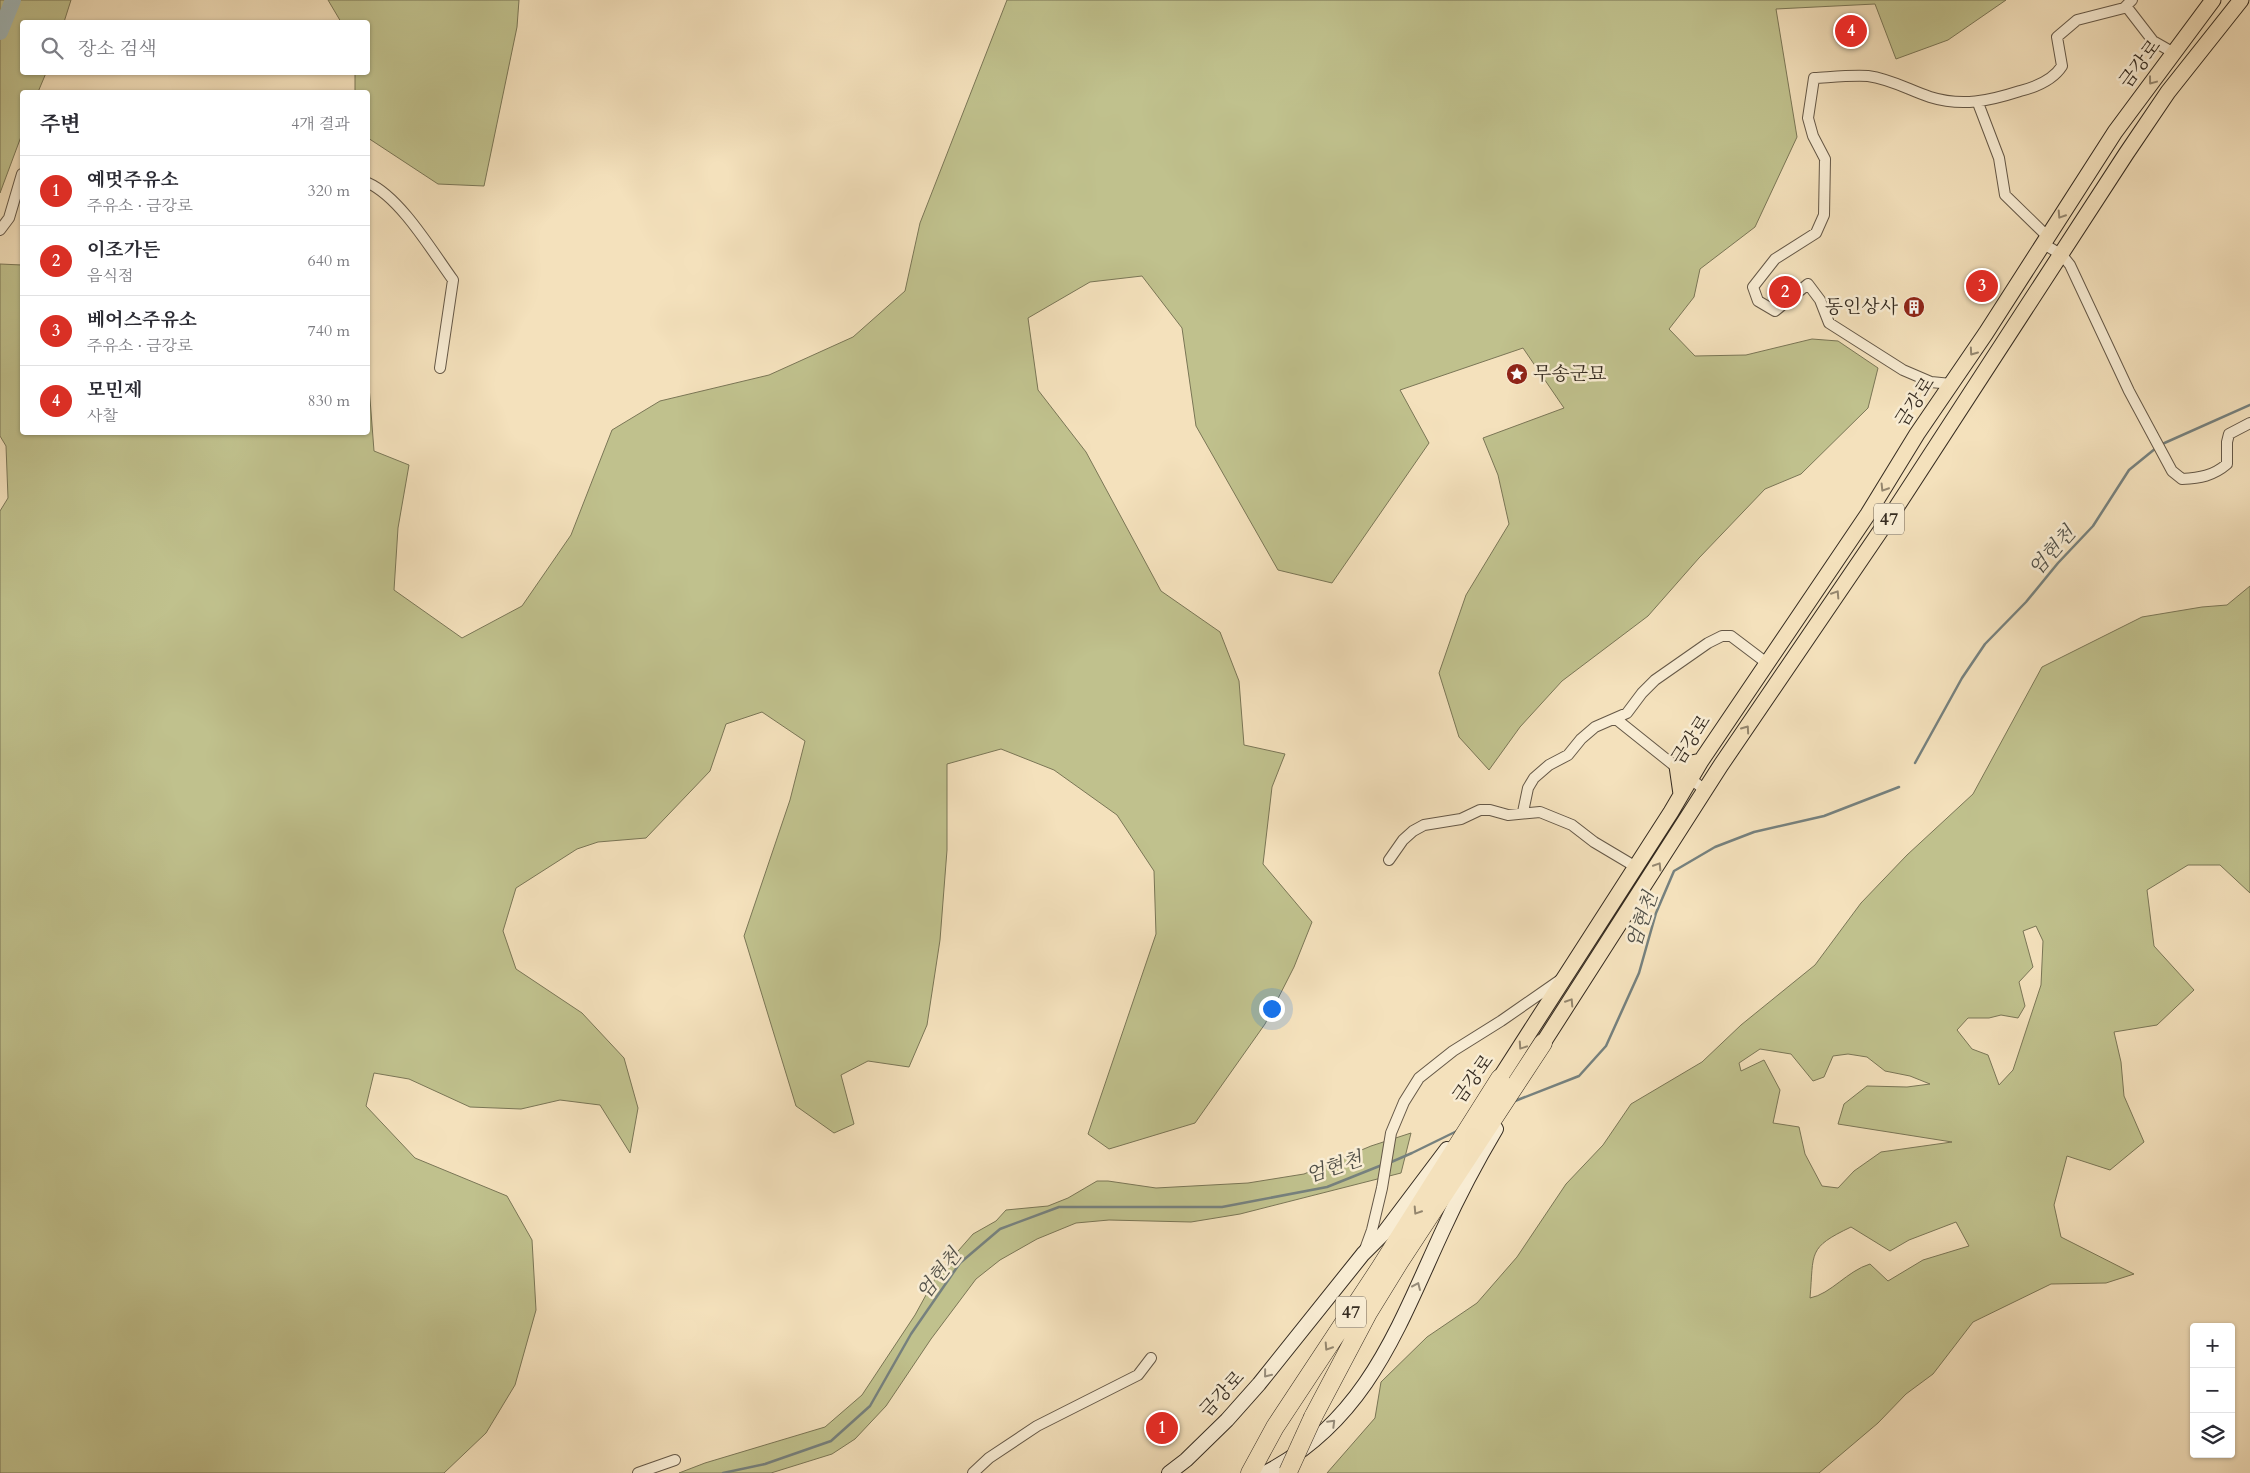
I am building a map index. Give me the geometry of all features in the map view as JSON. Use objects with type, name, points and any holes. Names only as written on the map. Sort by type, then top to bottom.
[{"type":"highway","name":"47","points":[[1288,1472],[1314,1417],[1368,1314],[1400,1261],[1478,1149],[1539,1052]]},
{"type":"highway","name":"47","points":[[1250,1473],[1275,1427],[1436,1171],[1500,1078]]},
{"type":"main road","name":"금강로","points":[[1500,1078],[1636,867],[1701,761],[1868,514],[1950,384],[1986,333],[2124,118],[2213,0]]},
{"type":"main road","name":"금강로","points":[[1539,1052],[1721,765],[1894,511],[2168,92],[2241,0]]},
{"type":"main road","points":[[1681,794],[1676,766],[1701,761]]},
{"type":"main road","points":[[1265,1473],[1302,1450],[1330,1425],[1354,1400],[1375,1371],[1395,1336],[1478,1149]]},
{"type":"main road","name":"금강로","points":[[1169,1473],[1186,1460],[1233,1413],[1278,1361],[1363,1254],[1383,1234],[1436,1171]]},
{"type":"street","points":[[1950,384],[1931,382],[1903,370],[1829,323],[1820,300],[1808,284],[1775,311],[1758,301],[1753,287],[1775,259],[1816,233],[1824,215],[1825,159],[1813,136],[1808,118],[1814,78],[1868,76],[1897,82],[1930,97],[1958,103],[1978,103],[2027,90],[2056,76],[2062,66],[2057,37],[2076,20],[2129,3],[2153,41],[2174,53]]},
{"type":"street","points":[[1978,103],[1999,158],[2005,195],[2070,265],[2148,426],[2172,471],[2182,479],[2203,478],[2227,464],[2229,434],[2250,423]]},
{"type":"street","points":[[0,230],[9,218],[20,181]]},
{"type":"street","points":[[370,184],[380,189],[395,205],[424,239],[453,280],[440,368]]},
{"type":"street","points":[[1523,812],[1528,788],[1534,778],[1549,765],[1568,755],[1581,739],[1595,727],[1627,713],[1642,693],[1655,680],[1708,643],[1722,636],[1731,636],[1768,664]]},
{"type":"street","points":[[1616,719],[1706,791]]},
{"type":"street","points":[[1389,860],[1403,840],[1413,831],[1424,825],[1461,819],[1480,810],[1490,810],[1508,815],[1523,812],[1540,812],[1572,825],[1594,842],[1636,867]]},
{"type":"street","points":[[1363,1254],[1372,1230],[1383,1183],[1391,1132],[1404,1102],[1419,1078],[1453,1051],[1501,1021],[1566,975]]},
{"type":"street","points":[[973,1473],[989,1458],[1037,1426],[1093,1396],[1112,1390],[1138,1375],[1151,1358]]},
{"type":"street","points":[[638,1473],[675,1460]]},
{"type":"green space","points":[[0,0],[71,0],[65,20],[20,20],[20,75],[45,75],[39,90],[20,90],[20,139],[0,193]]},
{"type":"green space","points":[[328,0],[519,0],[517,27],[484,186],[438,184],[370,139],[370,90],[355,90],[355,75],[370,75],[370,20],[340,20]]},
{"type":"green space","points":[[1007,0],[2006,0],[1948,40],[1896,59],[1875,4],[1776,9],[1797,137],[1755,227],[1700,269],[1694,297],[1669,329],[1695,356],[1746,355],[1812,339],[1838,341],[1878,368],[1868,408],[1801,474],[1765,489],[1699,558],[1648,616],[1562,681],[1520,727],[1489,770],[1459,737],[1439,673],[1466,595],[1509,524],[1498,475],[1483,438],[1564,408],[1523,348],[1400,390],[1429,443],[1332,583],[1278,570],[1196,426],[1182,328],[1142,276],[1090,282],[1028,318],[1038,390],[1086,452],[1161,591],[1220,632],[1239,681],[1244,745],[1285,754],[1272,787],[1263,864],[1312,922],[1294,967],[1265,1024],[1195,1123],[1109,1149],[1088,1134],[1156,934],[1154,871],[1117,815],[1054,770],[1001,749],[947,764],[947,850],[940,940],[927,1025],[909,1067],[868,1061],[841,1075],[854,1124],[834,1133],[796,1106],[744,936],[790,800],[805,741],[762,712],[726,724],[710,771],[646,838],[598,842],[577,849],[516,888],[503,931],[516,969],[582,1013],[624,1058],[638,1108],[630,1153],[600,1105],[560,1100],[521,1109],[470,1107],[409,1079],[374,1073],[366,1106],[415,1158],[507,1196],[532,1240],[536,1310],[515,1385],[486,1433],[444,1473],[0,1473],[0,511],[8,498],[6,446],[0,436],[0,264],[20,265],[20,435],[370,435],[370,399],[374,451],[409,465],[398,528],[394,590],[462,638],[522,606],[571,535],[612,430],[660,401],[769,375],[853,337],[905,291],[920,223]]},
{"type":"green space","points":[[2250,586],[2250,893],[2220,865],[2188,865],[2147,890],[2154,946],[2194,990],[2157,1025],[2114,1032],[2121,1062],[2124,1096],[2144,1142],[2110,1170],[2067,1156],[2054,1205],[2061,1237],[2134,1274],[2106,1283],[2051,1284],[1973,1322],[1933,1374],[1906,1394],[1878,1423],[1819,1473],[1327,1473],[1375,1418],[1381,1382],[1427,1337],[1477,1303],[1517,1257],[1566,1184],[1603,1145],[1631,1104],[1702,1062],[1741,1025],[1815,965],[1861,903],[1907,855],[1973,794],[2042,667],[2142,617],[2202,607],[2227,605]],"holes":[[[2036,926],[2043,941],[2041,985],[2013,1070],[1999,1085],[1988,1055],[1972,1049],[1957,1030],[1968,1018],[1989,1018],[2001,1015],[2018,1018],[2025,1006],[2019,982],[2033,967],[2023,931]],[[1760,1049],[1791,1054],[1813,1081],[1824,1077],[1833,1056],[1848,1054],[1867,1057],[1885,1071],[1910,1076],[1930,1084],[1907,1087],[1867,1086],[1844,1104],[1838,1124],[1952,1142],[1881,1152],[1854,1171],[1838,1188],[1822,1186],[1805,1154],[1799,1127],[1773,1123],[1780,1090],[1764,1060],[1741,1071],[1739,1063]],[[1956,1222],[1969,1246],[1923,1260],[1888,1281],[1870,1264],[1862,1267],[1818,1296],[1810,1298],[1815,1253],[1827,1240],[1837,1234],[1851,1227],[1890,1251],[1909,1240]]]},
{"type":"green space","points":[[1411,1133],[1401,1173],[1240,1214],[1191,1222],[1109,1220],[1076,1223],[1037,1239],[1000,1260],[976,1279],[931,1339],[886,1406],[855,1439],[832,1454],[771,1473],[679,1473],[705,1463],[825,1427],[862,1395],[915,1315],[937,1275],[973,1234],[996,1221],[1006,1210],[1048,1206],[1068,1198],[1097,1181],[1156,1188],[1248,1183],[1304,1174],[1371,1146]]},
{"type":"waterway","points":[[0,32],[13,0]]},
{"type":"waterway","name":"엄현천","points":[[2160,445],[2250,405]]},
{"type":"waterway","name":"엄현천","points":[[1915,763],[1962,678],[1985,644],[2026,602],[2058,563],[2093,526],[2129,470],[2156,448]]},
{"type":"waterway","name":"엄현천","points":[[1515,1101],[1579,1076],[1606,1046],[1639,973],[1656,913],[1674,871],[1715,847],[1754,832],[1824,816],[1899,787]]},
{"type":"waterway","name":"엄현천","points":[[1389,1163],[1459,1130]]},
{"type":"waterway","name":"엄현천","points":[[723,1473],[765,1464],[831,1441],[870,1406],[911,1334],[960,1263],[1000,1229],[1059,1207],[1222,1207],[1327,1187],[1382,1165]]},
{"type":"place","name":"모민제","points":[[1851,31]]},
{"type":"place","name":"베어스주유소","points":[[1982,286]]},
{"type":"place","name":"이조가든","points":[[1785,292]]},
{"type":"place","name":"동인상사","points":[[1914,307]]},
{"type":"place","name":"무송군묘","points":[[1517,374]]},
{"type":"place","name":"예멋주유소","points":[[1162,1428]]}]
